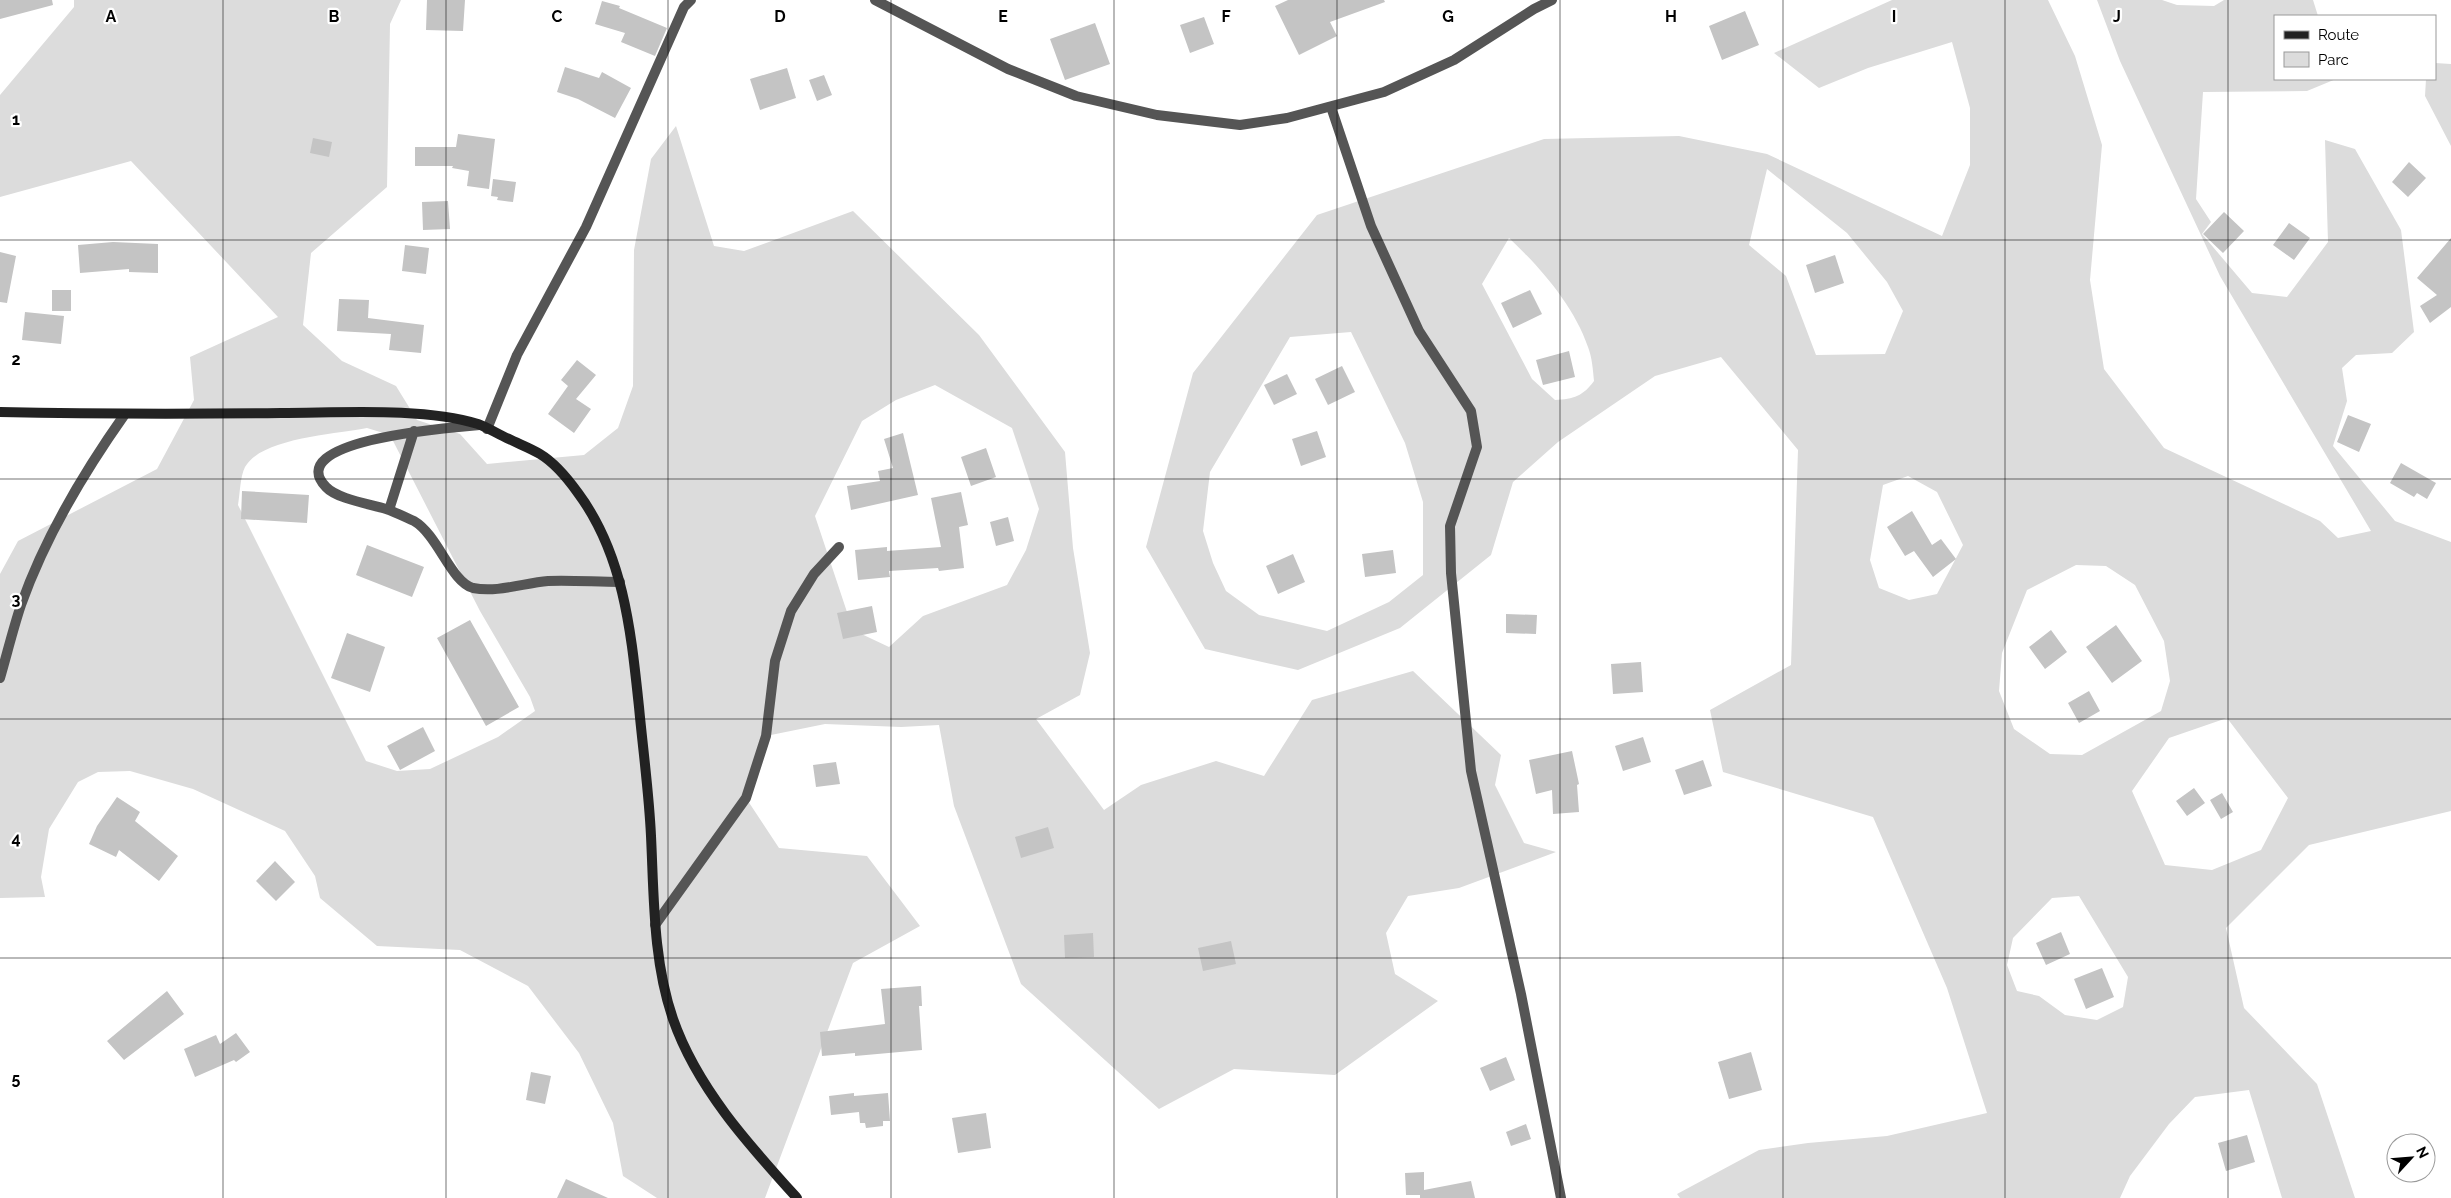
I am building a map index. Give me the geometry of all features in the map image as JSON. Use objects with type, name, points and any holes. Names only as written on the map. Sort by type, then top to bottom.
[{"type":"main road","points":[[0,412],[125,414],[400,413],[484,427],[543,455],[568,478],[588,506],[606,538],[620,582],[633,649],[650,827],[655,925],[662,976],[674,1021],[697,1070],[731,1122],[796,1197]]},
{"type":"street","points":[[875,0],[1008,70],[1076,96],[1139,111],[1240,125],[1287,118],[1384,92],[1454,60],[1534,9],[1552,0]]},
{"type":"street","points":[[620,582],[548,581],[488,589],[471,587],[458,577],[435,540],[416,522],[389,510],[327,489],[320,480],[318,469],[321,461],[334,453],[368,441],[414,431],[484,427],[517,355],[586,227],[684,2]]},
{"type":"street","points":[[1331,107],[1371,226],[1419,331],[1471,411],[1477,447],[1450,526],[1451,573],[1470,763],[1521,994],[1562,1198]]},
{"type":"street","points":[[0,678],[21,605],[48,540],[98,452],[125,414]]},
{"type":"street","points":[[389,510],[414,431]]},
{"type":"street","points":[[655,925],[746,798],[766,736],[775,661],[791,610],[814,574],[840,547]]},
{"type":"green space","points":[[74,0],[401,0],[390,24],[387,187],[311,253],[303,325],[342,361],[396,386],[417,420],[460,434],[487,464],[584,455],[618,428],[633,386],[634,250],[651,159],[676,126],[714,246],[744,251],[853,211],[979,335],[1065,452],[1073,548],[1090,653],[1080,695],[1036,719],[1104,810],[1141,785],[1216,761],[1264,776],[1312,700],[1413,671],[1501,755],[1495,785],[1524,843],[1556,852],[1459,888],[1408,896],[1386,933],[1395,974],[1438,1001],[1335,1075],[1234,1069],[1159,1109],[1021,984],[954,806],[939,725],[901,727],[825,724],[766,736],[746,798],[779,848],[867,856],[920,926],[853,963],[765,1198],[657,1198],[623,1176],[613,1123],[579,1053],[528,986],[460,950],[377,946],[320,898],[315,876],[285,831],[193,789],[130,771],[98,772],[78,782],[49,829],[41,877],[45,897],[0,898],[0,574],[18,541],[157,469],[194,400],[190,357],[278,317],[131,161],[0,197],[0,95],[74,7]],"holes":[[[935,385],[1012,428],[1039,509],[1026,550],[1007,585],[923,616],[889,647],[853,630],[815,516],[862,421],[896,400]],[[367,428],[390,435],[480,611],[530,697],[535,711],[498,737],[430,769],[397,771],[366,761],[238,505],[243,471],[254,457],[282,443]]]},
{"type":"green space","points":[[1892,0],[2048,0],[2075,56],[2102,145],[2090,280],[2104,369],[2164,448],[2320,521],[2338,538],[2371,531],[2220,276],[2120,61],[2097,0],[2162,0],[2177,5],[2214,6],[2224,0],[2313,0],[2318,15],[2274,15],[2274,80],[2334,80],[2307,91],[2203,92],[2196,199],[2211,222],[2202,234],[2252,293],[2287,297],[2328,242],[2325,140],[2355,149],[2401,230],[2414,332],[2392,353],[2356,355],[2342,368],[2347,401],[2333,446],[2395,521],[2451,542],[2451,811],[2309,845],[2226,928],[2244,1008],[2317,1084],[2355,1198],[2282,1198],[2249,1090],[2195,1097],[2169,1124],[2130,1176],[2120,1198],[1680,1198],[1677,1194],[1759,1150],[1808,1143],[1887,1136],[1987,1113],[1947,988],[1873,817],[1723,772],[1710,710],[1791,665],[1798,450],[1721,357],[1655,376],[1558,442],[1513,482],[1491,555],[1400,628],[1298,670],[1205,649],[1146,547],[1193,373],[1317,215],[1544,139],[1679,136],[1767,154],[1942,236],[1970,165],[1970,108],[1952,42],[1868,68],[1819,88],[1774,53]],"holes":[[[1767,169],[1847,233],[1887,282],[1903,311],[1885,354],[1816,355],[1786,276],[1749,245]],[[1509,238],[1555,288],[1582,332],[1589,351],[1594,381],[1586,390],[1578,396],[1555,400],[1532,379],[1482,284]],[[1351,332],[1405,443],[1423,502],[1423,575],[1389,602],[1327,631],[1259,615],[1226,591],[1213,563],[1203,531],[1210,472],[1290,337]],[[1908,476],[1937,492],[1963,545],[1937,594],[1909,600],[1879,588],[1870,560],[1883,485]],[[2076,565],[2106,566],[2135,585],[2164,641],[2170,681],[2161,711],[2082,755],[2050,754],[2014,729],[1999,691],[2002,653],[2027,590]],[[2227,718],[2288,798],[2261,850],[2212,870],[2165,865],[2132,791],[2169,738]],[[2079,896],[2128,977],[2123,1007],[2097,1020],[2065,1015],[2039,996],[2017,991],[2007,965],[2013,938],[2052,898]]]},
{"type":"green space","points":[[2436,63],[2451,64],[2451,146],[2425,96],[2426,80],[2436,80]]},
{"type":"building","points":[[0,0],[52,0],[53,5],[0,19]]},
{"type":"building","points":[[427,0],[465,0],[463,31],[426,30]]},
{"type":"building","points":[[1288,0],[1384,0],[1385,2],[1330,22],[1337,36],[1299,55],[1275,6]]},
{"type":"building","points":[[602,1],[620,6],[619,8],[667,28],[655,56],[621,42],[625,33],[595,24]]},
{"type":"building","points":[[1745,11],[1759,45],[1722,60],[1709,26]]},
{"type":"building","points":[[1204,17],[1214,44],[1190,53],[1180,25]]},
{"type":"building","points":[[1095,23],[1110,64],[1065,80],[1050,39]]},
{"type":"building","points":[[565,67],[599,78],[602,72],[631,88],[615,118],[578,99],[557,92]]},
{"type":"building","points":[[787,68],[796,98],[760,110],[750,79]]},
{"type":"building","points":[[824,75],[832,95],[817,101],[809,80]]},
{"type":"building","points":[[458,134],[495,139],[489,189],[467,186],[469,171],[452,168],[453,166],[415,166],[415,147],[456,147]]},
{"type":"building","points":[[313,138],[332,142],[329,157],[310,153]]},
{"type":"building","points":[[2409,162],[2426,178],[2408,197],[2392,182]]},
{"type":"building","points":[[493,179],[516,182],[513,202],[497,200],[498,197],[491,196]]},
{"type":"building","points":[[448,201],[450,229],[423,230],[422,202]]},
{"type":"building","points":[[2224,212],[2244,231],[2223,253],[2203,234]]},
{"type":"building","points":[[2289,223],[2310,238],[2294,260],[2273,245]]},
{"type":"building","points":[[2451,238],[2451,307],[2430,323],[2420,306],[2437,295],[2417,278]]},
{"type":"building","points":[[113,242],[158,244],[158,273],[129,272],[129,269],[80,273],[78,245]]},
{"type":"building","points":[[405,245],[429,248],[426,274],[402,271]]},
{"type":"building","points":[[0,252],[16,256],[7,303],[0,302]]},
{"type":"building","points":[[1835,255],[1844,283],[1815,293],[1806,265]]},
{"type":"building","points":[[52,290],[71,290],[71,311],[52,311]]},
{"type":"building","points":[[1530,290],[1542,314],[1513,328],[1501,303]]},
{"type":"building","points":[[339,299],[369,300],[368,318],[424,325],[421,353],[389,350],[391,334],[337,331]]},
{"type":"building","points":[[25,312],[64,316],[61,344],[22,340]]},
{"type":"building","points":[[1569,351],[1575,377],[1543,385],[1536,360]]},
{"type":"building","points":[[577,360],[596,375],[576,399],[591,409],[574,433],[548,414],[568,386],[561,380]]},
{"type":"building","points":[[1342,366],[1355,392],[1328,405],[1315,379]]},
{"type":"building","points":[[1287,374],[1297,394],[1274,405],[1264,385]]},
{"type":"building","points":[[2348,415],[2371,424],[2359,452],[2337,442]]},
{"type":"building","points":[[1317,431],[1326,457],[1301,466],[1292,439]]},
{"type":"building","points":[[903,433],[918,495],[851,510],[847,486],[880,481],[878,471],[893,468],[884,439]]},
{"type":"building","points":[[986,448],[996,477],[971,486],[961,457]]},
{"type":"building","points":[[2401,463],[2436,483],[2427,499],[2417,493],[2414,497],[2390,483]]},
{"type":"building","points":[[242,491],[309,495],[307,523],[241,519]]},
{"type":"building","points":[[961,492],[968,525],[959,527],[964,568],[939,571],[938,568],[889,571],[890,577],[858,580],[855,550],[887,547],[887,551],[941,547],[931,498]]},
{"type":"building","points":[[1912,511],[1932,545],[1941,539],[1956,559],[1933,577],[1914,551],[1905,556],[1887,527]]},
{"type":"building","points":[[1008,517],[1014,541],[996,546],[990,522]]},
{"type":"building","points":[[367,545],[424,567],[412,597],[356,575]]},
{"type":"building","points":[[1393,550],[1396,573],[1365,577],[1362,554]]},
{"type":"building","points":[[1293,554],[1305,582],[1278,594],[1266,566]]},
{"type":"building","points":[[872,606],[877,632],[843,639],[837,613]]},
{"type":"building","points":[[1506,614],[1537,615],[1536,634],[1506,633]]},
{"type":"building","points":[[470,620],[519,707],[486,726],[437,638]]},
{"type":"building","points":[[2116,625],[2142,661],[2112,683],[2086,647]]},
{"type":"building","points":[[2051,630],[2067,652],[2045,669],[2029,647]]},
{"type":"building","points":[[347,633],[385,647],[370,692],[331,678]]},
{"type":"building","points":[[1641,662],[1643,692],[1613,694],[1611,664]]},
{"type":"building","points":[[2089,691],[2100,711],[2079,723],[2068,703]]},
{"type":"building","points":[[423,727],[435,751],[400,770],[387,746]]},
{"type":"building","points":[[1643,737],[1651,762],[1623,771],[1615,746]]},
{"type":"building","points":[[1572,751],[1579,784],[1577,785],[1579,812],[1553,814],[1552,790],[1536,794],[1529,760]]},
{"type":"building","points":[[1703,760],[1712,786],[1684,795],[1675,770]]},
{"type":"building","points":[[836,762],[840,784],[816,787],[813,765]]},
{"type":"building","points":[[2194,788],[2205,803],[2187,816],[2176,801]]},
{"type":"building","points":[[2222,793],[2233,812],[2221,819],[2210,800]]},
{"type":"building","points":[[117,797],[140,812],[135,821],[178,856],[159,881],[119,850],[116,857],[89,844],[97,826]]},
{"type":"building","points":[[1048,827],[1054,848],[1021,858],[1015,837]]},
{"type":"building","points":[[275,861],[295,882],[276,901],[256,881]]},
{"type":"building","points":[[2061,932],[2070,954],[2046,965],[2036,943]]},
{"type":"building","points":[[1093,933],[1094,957],[1065,958],[1064,935]]},
{"type":"building","points":[[1231,941],[1236,964],[1203,971],[1198,948]]},
{"type":"building","points":[[2102,968],[2114,997],[2086,1009],[2074,979]]},
{"type":"building","points":[[921,986],[922,1006],[919,1006],[922,1050],[855,1056],[855,1053],[822,1056],[820,1032],[885,1024],[881,989]]},
{"type":"building","points":[[167,991],[184,1014],[124,1060],[107,1041]]},
{"type":"building","points":[[236,1033],[250,1052],[236,1062],[234,1060],[195,1077],[184,1049],[216,1035],[220,1044]]},
{"type":"building","points":[[1751,1052],[1762,1090],[1729,1099],[1718,1062]]},
{"type":"building","points":[[1506,1057],[1515,1080],[1490,1091],[1480,1068]]},
{"type":"building","points":[[531,1072],[551,1076],[545,1104],[526,1100]]},
{"type":"building","points":[[854,1093],[854,1096],[888,1093],[890,1121],[883,1121],[883,1126],[866,1128],[865,1123],[860,1123],[859,1112],[831,1115],[829,1096]]},
{"type":"building","points":[[986,1113],[991,1148],[958,1153],[952,1118]]},
{"type":"building","points":[[1526,1124],[1531,1139],[1511,1146],[1506,1132]]},
{"type":"building","points":[[2247,1135],[2255,1162],[2226,1171],[2218,1143]]},
{"type":"building","points":[[1424,1172],[1424,1190],[1471,1181],[1475,1198],[1420,1198],[1420,1195],[1406,1195],[1405,1173]]},
{"type":"building","points":[[566,1179],[608,1198],[557,1198]]}]
